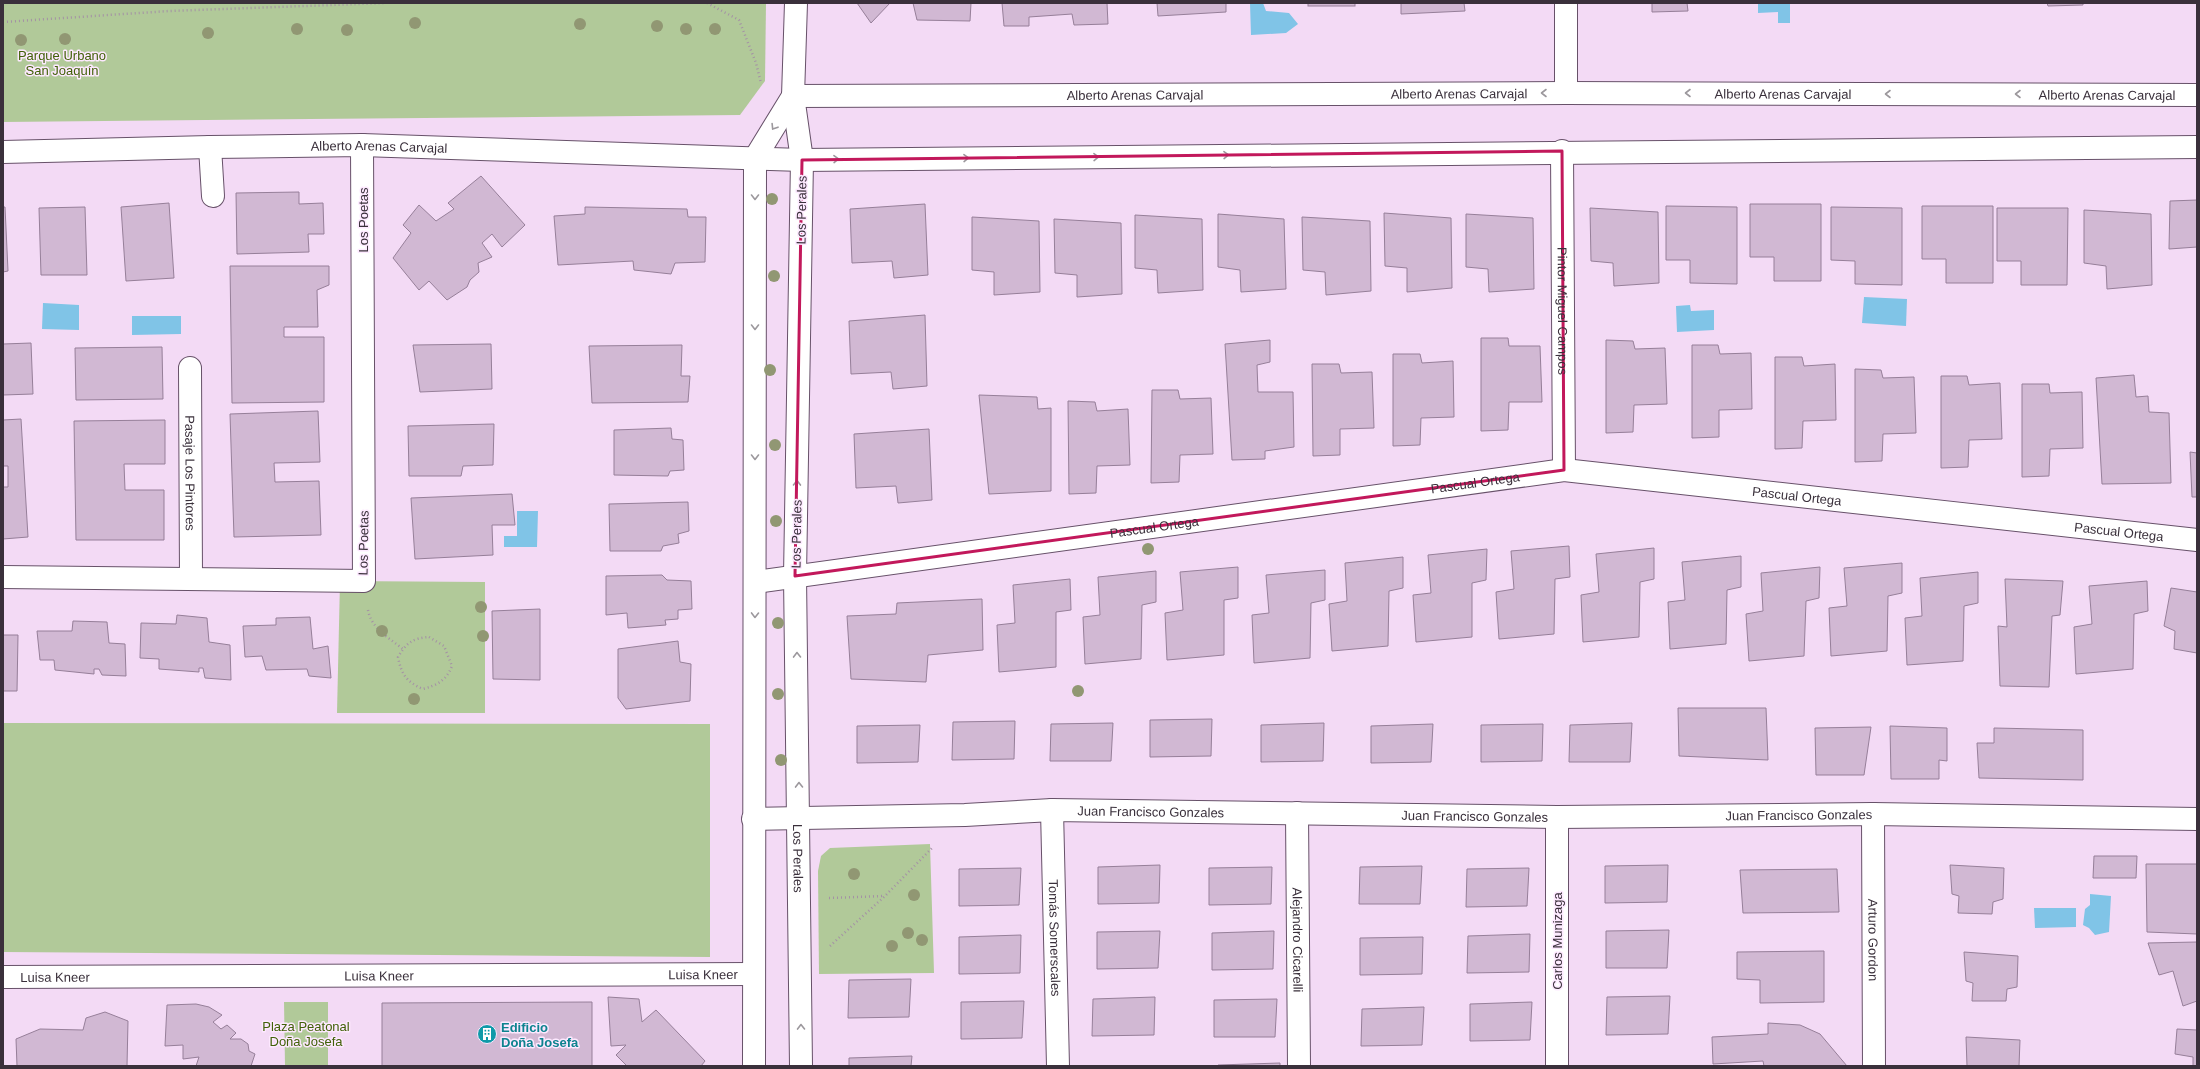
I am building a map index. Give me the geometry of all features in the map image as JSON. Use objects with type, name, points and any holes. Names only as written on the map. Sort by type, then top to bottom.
[{"type":"street","name":"Los Perales","points":[[796,3],[793,96],[802,160],[795,576],[801,1066]]},
{"type":"street","points":[[1566,3],[1566,93]]},
{"type":"street","name":"Alberto Arenas Carvajal","points":[[793,96],[1566,93],[2197,95]]},
{"type":"street","points":[[754,1066],[753,819],[756,582],[755,158],[793,96]]},
{"type":"street","name":"Alberto Arenas Carvajal","points":[[3,152],[362,145],[802,160],[2197,147]]},
{"type":"street","name":"Los Poetas","points":[[3,577],[191,577],[364,581],[362,145]]},
{"type":"street","points":[[210,147],[213,196]]},
{"type":"street","name":"Pintor Miguel Campos","points":[[1562,152],[1564,470]]},
{"type":"street","name":"Pasaje Los Pintores","points":[[190,368],[191,577]]},
{"type":"street","name":"Pascual Ortega","points":[[756,582],[1564,470],[2197,540]]},
{"type":"street","name":"Juan Francisco Gonzales","points":[[753,819],[965,815],[1052,810],[1556,816],[1873,814],[2197,819]]},
{"type":"street","name":"Tomás Somerscales","points":[[1052,810],[1058,1066]]},
{"type":"street","name":"Alejandro Cicarelli","points":[[1297,813],[1300,1066]]},
{"type":"street","name":"Arturo Gordon","points":[[1873,814],[1874,1066]]},
{"type":"street","name":"Carlos Munizaga","points":[[1556,816],[1557,1066]]},
{"type":"street","name":"Luisa Kneer","points":[[3,977],[754,974]]},
{"type":"path","points":[[3,22],[169,11],[386,3]]},
{"type":"path","points":[[707,3],[716,5],[739,20],[756,63],[762,86]]},
{"type":"path","points":[[364,581],[369,617],[375,626],[403,649]]},
{"type":"path","points":[[429,636],[437,640],[444,646],[450,658],[452,666],[448,675],[442,682],[432,686],[423,688],[414,685],[400,671],[398,656],[403,649],[407,643],[417,638],[429,636]]},
{"type":"path","points":[[800,973],[885,896],[965,815]]},
{"type":"path","points":[[799,899],[885,896]]},
{"type":"highlighted area","points":[[1562,151],[1564,470],[795,576],[802,160]]},
{"type":"green space","name":"Parque Urbano San Joaquín","points":[[3,3],[766,3],[765,81],[740,115],[3,122]]},
{"type":"green space","points":[[340,581],[485,582],[485,713],[337,713]]},
{"type":"green space","points":[[3,723],[710,724],[710,957],[3,952]]},
{"type":"green space","points":[[930,844],[934,973],[819,974],[818,871],[821,856],[830,848]]},
{"type":"green space","name":"Plaza Peatonal Doña Josefa","points":[[284,1002],[328,1002],[328,1066],[285,1066]]},
{"type":"water","points":[[1250,3],[1263,3],[1266,11],[1289,13],[1298,24],[1286,33],[1251,35]]},
{"type":"water","points":[[1758,3],[1790,3],[1790,23],[1778,23],[1778,12],[1758,13]]},
{"type":"water","points":[[1864,297],[1907,299],[1906,326],[1862,323]]},
{"type":"water","points":[[43,303],[79,305],[79,330],[42,329]]},
{"type":"water","points":[[1690,305],[1691,311],[1714,310],[1714,330],[1677,332],[1676,306]]},
{"type":"water","points":[[132,316],[181,316],[181,334],[132,335]]},
{"type":"water","points":[[517,511],[538,511],[537,547],[504,547],[504,536],[517,536]]},
{"type":"water","points":[[2090,894],[2111,896],[2109,932],[2095,935],[2089,928],[2083,925],[2085,909],[2090,905]]},
{"type":"water","points":[[2034,908],[2076,908],[2076,927],[2035,928]]},
{"type":"building","points":[[857,3],[890,3],[871,23]]},
{"type":"building","points":[[913,3],[971,3],[970,21],[917,20]]},
{"type":"building","points":[[1002,3],[1107,3],[1108,24],[1074,25],[1072,14],[1029,17],[1029,26],[1004,26]]},
{"type":"building","points":[[1157,3],[1226,3],[1226,12],[1158,16]]},
{"type":"building","points":[[1308,3],[1355,3],[1355,6],[1308,6]]},
{"type":"building","points":[[1401,3],[1464,3],[1465,11],[1401,14]]},
{"type":"building","points":[[1652,3],[1687,3],[1688,11],[1652,12]]},
{"type":"building","points":[[2047,3],[2083,3],[2083,5],[2048,6]]},
{"type":"building","points":[[481,176],[525,225],[502,247],[492,234],[482,243],[492,257],[478,263],[479,272],[470,280],[467,287],[447,300],[429,281],[419,290],[393,258],[411,233],[403,225],[419,205],[436,221],[454,209],[448,203]]},
{"type":"building","points":[[299,192],[299,204],[323,203],[324,234],[308,234],[309,252],[237,254],[236,193]]},
{"type":"building","points":[[2197,200],[2197,247],[2169,249],[2170,201]]},
{"type":"building","points":[[169,203],[174,278],[126,281],[121,207]]},
{"type":"building","points":[[925,204],[928,275],[894,278],[892,261],[852,263],[850,209]]},
{"type":"building","points":[[1750,204],[1821,204],[1821,281],[1774,281],[1774,257],[1750,257]]},
{"type":"building","points":[[1666,206],[1737,207],[1737,284],[1690,283],[1690,260],[1666,260]]},
{"type":"building","points":[[1922,206],[1993,206],[1993,283],[1946,283],[1946,259],[1922,259]]},
{"type":"building","points":[[3,207],[5,207],[8,271],[3,272]]},
{"type":"building","points":[[85,207],[87,275],[41,275],[39,208]]},
{"type":"building","points":[[585,207],[687,209],[688,217],[706,217],[705,262],[675,263],[671,274],[634,270],[633,261],[558,265],[554,216],[585,214]]},
{"type":"building","points":[[1831,207],[1902,208],[1902,285],[1855,284],[1855,261],[1831,260]]},
{"type":"building","points":[[1590,208],[1658,212],[1659,283],[1614,286],[1613,263],[1591,261]]},
{"type":"building","points":[[1997,208],[2068,208],[2067,285],[2021,285],[2021,261],[1997,261]]},
{"type":"building","points":[[2084,210],[2151,214],[2152,285],[2107,289],[2106,266],[2084,263]]},
{"type":"building","points":[[1384,213],[1451,218],[1452,288],[1407,292],[1407,268],[1385,266]]},
{"type":"building","points":[[1218,214],[1284,219],[1286,289],[1241,292],[1240,270],[1218,267]]},
{"type":"building","points":[[1466,214],[1533,218],[1534,289],[1489,292],[1488,269],[1466,267]]},
{"type":"building","points":[[1135,215],[1202,219],[1203,290],[1158,293],[1157,270],[1135,268]]},
{"type":"building","points":[[972,217],[1039,221],[1040,292],[994,295],[994,272],[972,270]]},
{"type":"building","points":[[1302,217],[1370,221],[1371,291],[1326,295],[1325,272],[1303,270]]},
{"type":"building","points":[[1054,219],[1121,223],[1122,294],[1077,297],[1077,275],[1055,273]]},
{"type":"building","points":[[230,266],[329,266],[329,285],[317,290],[318,327],[284,327],[284,337],[324,337],[324,402],[232,403]]},
{"type":"building","points":[[925,315],[927,386],[893,389],[891,372],[851,374],[849,321]]},
{"type":"building","points":[[1481,338],[1508,338],[1509,346],[1540,346],[1542,402],[1509,402],[1508,430],[1481,431]]},
{"type":"building","points":[[1270,340],[1270,362],[1257,365],[1258,392],[1293,392],[1294,447],[1265,451],[1265,459],[1232,460],[1225,344]]},
{"type":"building","points":[[1606,340],[1633,341],[1635,349],[1665,348],[1667,404],[1634,405],[1633,432],[1606,433]]},
{"type":"building","points":[[31,343],[33,394],[3,395],[3,344]]},
{"type":"building","points":[[491,344],[492,389],[420,392],[413,345]]},
{"type":"building","points":[[682,345],[681,376],[690,376],[688,402],[592,403],[589,346]]},
{"type":"building","points":[[1692,345],[1718,345],[1720,354],[1751,353],[1752,409],[1719,410],[1719,437],[1692,438]]},
{"type":"building","points":[[162,347],[163,399],[76,400],[75,348]]},
{"type":"building","points":[[1393,354],[1420,354],[1422,363],[1453,361],[1454,417],[1421,418],[1420,445],[1393,446]]},
{"type":"building","points":[[1775,357],[1802,357],[1804,366],[1835,364],[1836,420],[1803,421],[1802,448],[1775,449]]},
{"type":"building","points":[[1312,364],[1339,364],[1341,373],[1372,372],[1374,428],[1340,429],[1340,455],[1313,456]]},
{"type":"building","points":[[1855,369],[1881,370],[1883,378],[1914,377],[1916,433],[1883,434],[1882,461],[1855,462]]},
{"type":"building","points":[[2134,375],[2136,397],[2148,396],[2149,412],[2169,413],[2171,483],[2102,484],[2096,378]]},
{"type":"building","points":[[1941,376],[1967,376],[1969,385],[2000,383],[2002,439],[1969,440],[1968,467],[1941,468]]},
{"type":"building","points":[[2022,384],[2049,384],[2050,393],[2082,392],[2083,448],[2050,449],[2049,476],[2022,477]]},
{"type":"building","points":[[1152,390],[1178,390],[1180,399],[1211,398],[1213,454],[1180,455],[1179,482],[1151,483]]},
{"type":"building","points":[[979,395],[1037,397],[1038,409],[1051,408],[1051,491],[989,494]]},
{"type":"building","points":[[1068,401],[1095,402],[1097,411],[1128,409],[1130,465],[1097,466],[1096,493],[1069,494]]},
{"type":"building","points":[[318,411],[320,462],[274,463],[275,482],[319,481],[321,535],[234,537],[230,414]]},
{"type":"building","points":[[21,419],[28,537],[3,539],[3,487],[8,487],[8,466],[3,466],[3,420]]},
{"type":"building","points":[[165,420],[165,464],[124,464],[125,490],[164,490],[164,540],[76,540],[74,421]]},
{"type":"building","points":[[494,424],[493,465],[463,466],[461,476],[409,476],[408,426]]},
{"type":"building","points":[[671,428],[672,439],[683,440],[684,470],[670,471],[668,476],[614,475],[614,430]]},
{"type":"building","points":[[929,429],[932,500],[898,503],[896,486],[856,488],[854,434]]},
{"type":"building","points":[[2190,452],[2197,453],[2197,497],[2192,497]]},
{"type":"building","points":[[512,494],[515,525],[492,525],[493,555],[415,559],[411,498]]},
{"type":"building","points":[[688,502],[689,531],[678,534],[679,543],[663,546],[661,551],[610,551],[609,504]]},
{"type":"building","points":[[1569,546],[1570,577],[1555,579],[1554,634],[1499,639],[1496,592],[1514,589],[1511,551]]},
{"type":"building","points":[[1654,548],[1654,579],[1640,582],[1639,637],[1583,642],[1581,595],[1599,592],[1596,554]]},
{"type":"building","points":[[1487,549],[1486,580],[1472,583],[1472,637],[1416,642],[1413,595],[1431,593],[1428,555]]},
{"type":"building","points":[[1741,556],[1741,587],[1727,590],[1726,644],[1670,649],[1668,602],[1685,600],[1682,562]]},
{"type":"building","points":[[1403,557],[1403,588],[1389,591],[1388,646],[1332,651],[1329,604],[1347,601],[1345,563]]},
{"type":"building","points":[[1902,563],[1902,593],[1888,596],[1887,651],[1831,656],[1829,608],[1847,606],[1844,568]]},
{"type":"building","points":[[1238,567],[1238,598],[1224,600],[1224,655],[1167,660],[1165,613],[1183,610],[1180,572]]},
{"type":"building","points":[[1820,567],[1819,598],[1806,601],[1804,656],[1749,661],[1746,614],[1763,611],[1761,573]]},
{"type":"building","points":[[1325,570],[1325,600],[1311,603],[1310,658],[1254,663],[1252,615],[1269,613],[1266,575]]},
{"type":"building","points":[[1156,571],[1156,602],[1142,605],[1141,659],[1085,664],[1083,617],[1100,615],[1098,577]]},
{"type":"building","points":[[1978,572],[1978,603],[1964,606],[1963,661],[1907,665],[1905,618],[1922,616],[1920,578]]},
{"type":"building","points":[[662,575],[667,580],[691,581],[692,609],[678,610],[678,619],[665,620],[666,625],[628,628],[627,613],[606,615],[606,576]]},
{"type":"building","points":[[1070,579],[1071,610],[1056,612],[1056,667],[999,672],[997,625],[1015,623],[1013,585]]},
{"type":"building","points":[[2005,579],[2063,581],[2060,615],[2052,616],[2049,687],[2000,686],[1998,626],[2007,627]]},
{"type":"building","points":[[2147,581],[2148,611],[2134,614],[2133,669],[2076,674],[2074,627],[2092,624],[2089,586]]},
{"type":"building","points":[[2171,588],[2197,592],[2197,653],[2174,649],[2175,631],[2164,626]]},
{"type":"building","points":[[982,599],[983,650],[928,655],[926,682],[851,679],[847,616],[896,614],[897,603]]},
{"type":"building","points":[[540,609],[540,680],[493,679],[492,611]]},
{"type":"building","points":[[177,615],[207,618],[209,642],[230,645],[231,680],[205,678],[203,668],[199,668],[199,672],[159,669],[159,659],[140,658],[141,623],[176,624]]},
{"type":"building","points":[[310,617],[313,649],[328,646],[331,678],[309,676],[307,669],[266,670],[262,656],[245,657],[243,626],[276,625],[276,618]]},
{"type":"building","points":[[73,621],[107,622],[109,643],[125,644],[126,676],[102,675],[99,669],[94,669],[94,674],[55,670],[54,660],[40,660],[37,631],[72,631]]},
{"type":"building","points":[[3,635],[18,635],[17,691],[3,691]]},
{"type":"building","points":[[678,641],[680,662],[691,664],[690,701],[626,709],[618,698],[618,649]]},
{"type":"building","points":[[1678,708],[1766,708],[1768,760],[1679,756]]},
{"type":"building","points":[[1212,719],[1211,756],[1150,757],[1150,720]]},
{"type":"building","points":[[1015,721],[1014,759],[952,760],[953,722]]},
{"type":"building","points":[[1113,723],[1111,761],[1050,761],[1051,724]]},
{"type":"building","points":[[1324,723],[1323,761],[1261,762],[1261,725]]},
{"type":"building","points":[[1632,723],[1630,762],[1569,762],[1570,725]]},
{"type":"building","points":[[1433,724],[1431,762],[1371,763],[1371,726]]},
{"type":"building","points":[[1543,724],[1542,761],[1481,762],[1481,725]]},
{"type":"building","points":[[920,725],[918,762],[857,763],[857,726]]},
{"type":"building","points":[[1890,726],[1947,728],[1947,761],[1939,760],[1939,779],[1891,779]]},
{"type":"building","points":[[1871,727],[1864,775],[1816,775],[1815,728]]},
{"type":"building","points":[[1994,728],[2083,730],[2083,780],[1979,778],[1977,743],[1994,743]]},
{"type":"building","points":[[2094,856],[2137,856],[2136,878],[2093,878]]},
{"type":"building","points":[[2146,864],[2197,864],[2197,934],[2147,932]]},
{"type":"building","points":[[1160,865],[1159,903],[1098,904],[1098,867]]},
{"type":"building","points":[[1668,865],[1667,902],[1605,903],[1605,866]]},
{"type":"building","points":[[1950,865],[2004,868],[2003,899],[1993,902],[1992,914],[1958,913],[1959,896],[1952,894]]},
{"type":"building","points":[[1422,866],[1420,904],[1359,904],[1360,867]]},
{"type":"building","points":[[1272,867],[1271,904],[1209,905],[1209,868]]},
{"type":"building","points":[[1021,868],[1019,905],[959,906],[959,869]]},
{"type":"building","points":[[1529,868],[1527,906],[1466,907],[1467,869]]},
{"type":"building","points":[[1837,869],[1839,912],[1743,913],[1740,870]]},
{"type":"building","points":[[1669,930],[1667,968],[1606,968],[1606,931]]},
{"type":"building","points":[[1160,931],[1158,968],[1097,969],[1097,932]]},
{"type":"building","points":[[1274,931],[1273,969],[1212,970],[1212,933]]},
{"type":"building","points":[[1530,934],[1529,972],[1467,973],[1468,936]]},
{"type":"building","points":[[1021,935],[1020,973],[959,974],[959,937]]},
{"type":"building","points":[[1423,937],[1422,974],[1360,975],[1360,938]]},
{"type":"building","points":[[2197,942],[2197,1001],[2183,1006],[2173,971],[2159,975],[2148,943]]},
{"type":"building","points":[[1824,951],[1824,1002],[1760,1003],[1760,980],[1737,979],[1737,952]]},
{"type":"building","points":[[1964,952],[2018,956],[2017,987],[2007,989],[2006,1001],[1972,1001],[1973,983],[1966,981]]},
{"type":"building","points":[[911,979],[909,1017],[848,1018],[849,980]]},
{"type":"building","points":[[1670,996],[1668,1034],[1606,1035],[1607,997]]},
{"type":"building","points":[[608,997],[639,999],[642,1022],[656,1010],[705,1061],[701,1066],[627,1066],[616,1055],[626,1045],[611,1046]]},
{"type":"building","points":[[1155,997],[1154,1035],[1092,1036],[1093,999]]},
{"type":"building","points":[[1277,999],[1275,1037],[1214,1037],[1214,1000]]},
{"type":"building","points":[[1024,1001],[1022,1038],[961,1039],[961,1002]]},
{"type":"building","name":"Edificio Doña Josefa","points":[[592,1002],[592,1066],[382,1066],[382,1003]]},
{"type":"building","points":[[1532,1002],[1530,1040],[1470,1041],[1470,1004]]},
{"type":"building","points":[[196,1004],[209,1007],[222,1015],[213,1022],[221,1029],[227,1025],[236,1033],[230,1039],[241,1039],[248,1044],[249,1051],[255,1054],[251,1066],[196,1066],[199,1057],[183,1059],[183,1045],[165,1046],[167,1005]]},
{"type":"building","points":[[1424,1007],[1422,1045],[1361,1046],[1362,1009]]},
{"type":"building","points":[[105,1012],[128,1021],[127,1066],[17,1066],[16,1039],[40,1029],[83,1030],[86,1018]]},
{"type":"building","points":[[1768,1023],[1800,1025],[1820,1034],[1847,1066],[1764,1066],[1763,1061],[1713,1064],[1712,1037],[1768,1034]]},
{"type":"building","points":[[2177,1029],[2197,1030],[2197,1066],[2193,1066],[2193,1057],[2175,1054]]},
{"type":"building","points":[[1966,1037],[2020,1040],[2019,1066],[1967,1066]]},
{"type":"building","points":[[912,1056],[911,1066],[849,1066],[849,1058]]},
{"type":"building","points":[[1280,1063],[1280,1066],[1218,1066],[1218,1065]]},
{"type":"place","name":"Edificio Doña Josefa","points":[[487,1034]]}]
